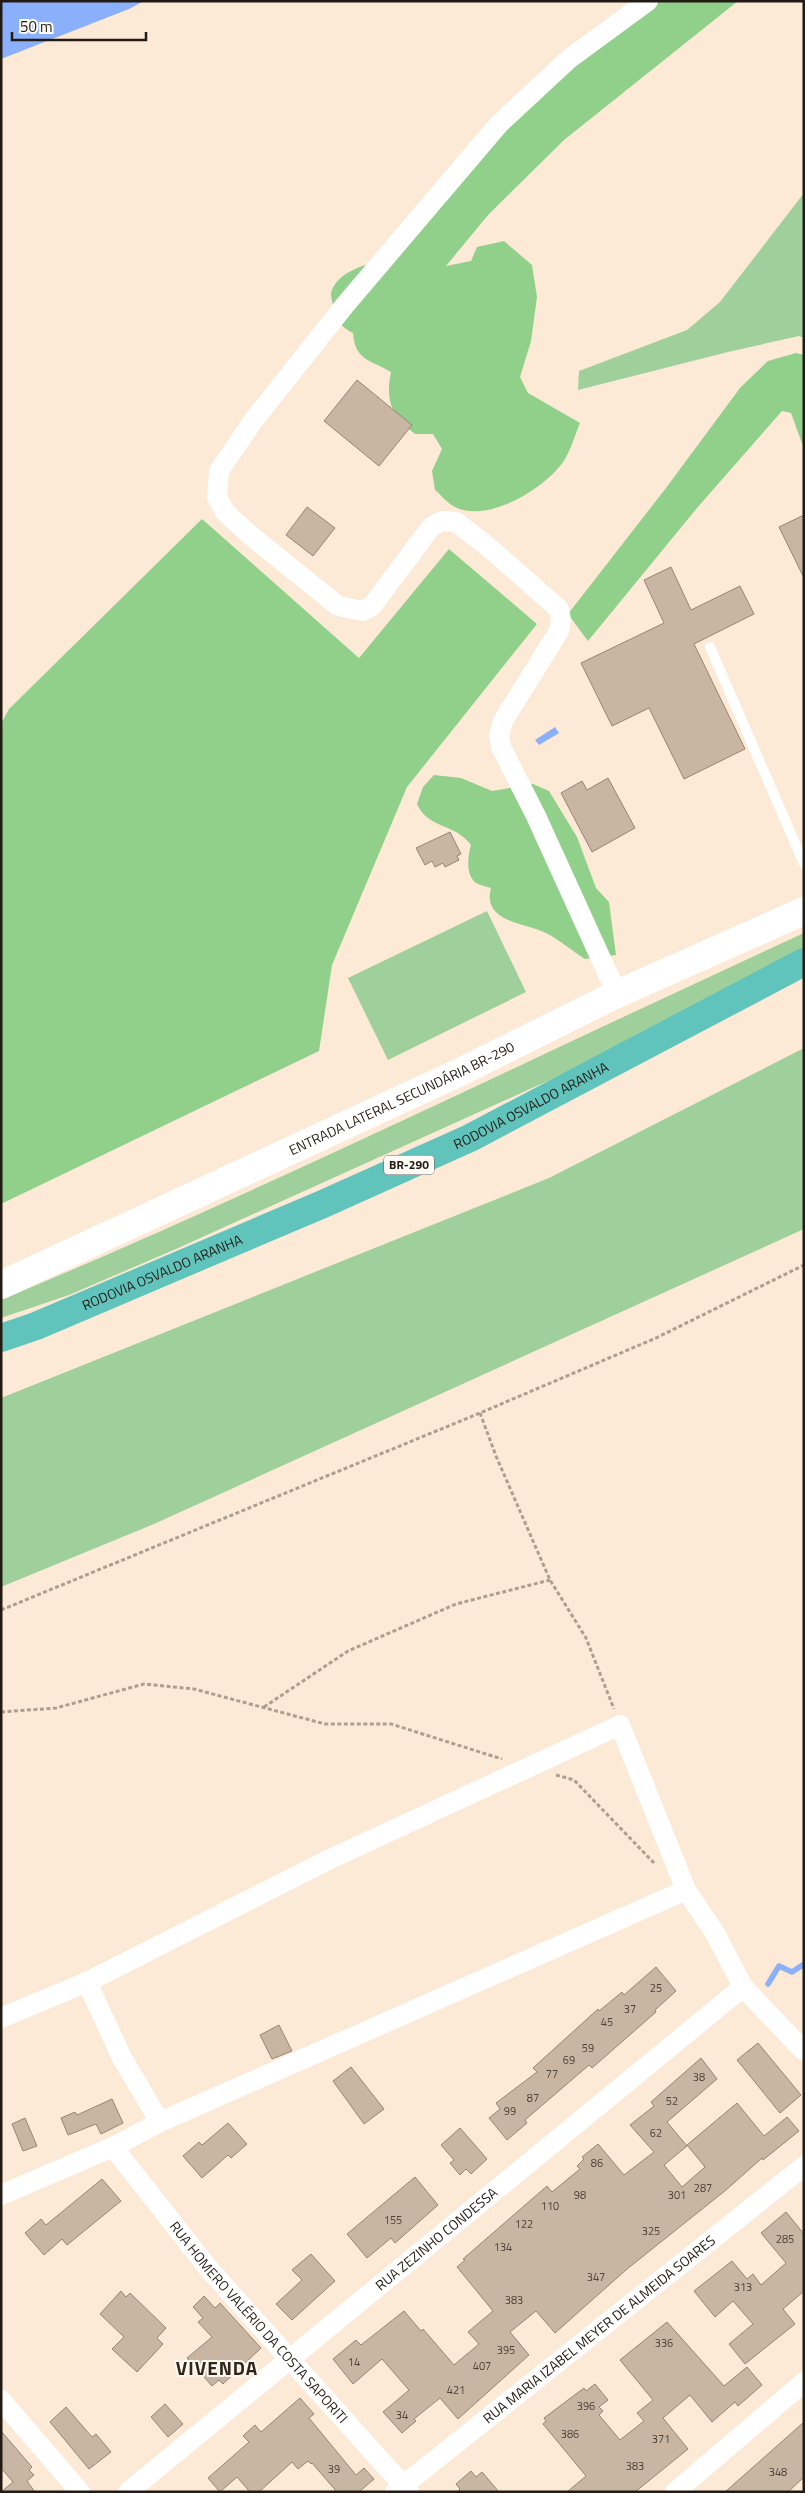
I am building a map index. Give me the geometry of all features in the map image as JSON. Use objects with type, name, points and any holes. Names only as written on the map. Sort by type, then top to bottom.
[{"type":"highway","name":"RODOVIA OSVALDO ARANHA","points":[[1,1338],[36,1326],[470,1138],[804,962]]},
{"type":"main road","name":"ENTRADA LATERAL SECUNDÁRIA BR-290","points":[[1,1285],[460,1072],[617,994],[804,911]]},
{"type":"street","points":[[617,994],[536,816],[501,747],[499,736],[503,721],[559,631],[561,620],[559,609],[486,545],[456,522],[442,521],[431,527],[372,606],[363,611],[338,606],[250,536],[225,512],[217,497],[216,486],[219,471],[259,413],[345,305],[499,124],[569,59],[648,1]]},
{"type":"street","points":[[1,2018],[87,1982],[328,1860],[620,1725],[686,1890],[715,1933],[743,1987],[804,2051]]},
{"type":"street","points":[[1,2196],[113,2147],[160,2122],[686,1890]]},
{"type":"street","points":[[87,1982],[122,2058],[160,2122]]},
{"type":"street","name":"RUA ZEZINHO CONDESSA","points":[[128,2492],[743,1987]]},
{"type":"street","name":"RUA HOMERO VALÉRIO DA COSTA SAPORITI","points":[[113,2147],[208,2268],[402,2490]]},
{"type":"street","name":"RUA MARIA IZABEL MEYER DE ALMEIDA SOARES","points":[[402,2490],[804,2166]]},
{"type":"street","points":[[675,2492],[804,2382]]},
{"type":"street","points":[[1,2400],[80,2492]]},
{"type":"lane","points":[[710,646],[804,864]]},
{"type":"path","points":[[1,1610],[480,1413],[656,1338],[804,1265]]},
{"type":"path","points":[[480,1413],[496,1456],[550,1580],[586,1638],[620,1725]]},
{"type":"path","points":[[264,1708],[348,1651],[456,1604],[550,1580]]},
{"type":"path","points":[[1,1712],[56,1708],[144,1684],[194,1690],[325,1724],[391,1724],[574,1780],[658,1866]]},
{"type":"green space","points":[[650,1],[738,1],[564,140],[488,215],[446,266],[471,261],[477,247],[504,241],[532,265],[537,297],[531,341],[520,377],[528,393],[580,423],[565,459],[557,470],[531,491],[500,507],[484,511],[469,511],[455,507],[435,490],[432,471],[442,449],[433,434],[415,434],[396,414],[392,408],[389,392],[391,372],[365,358],[357,349],[353,333],[342,326],[335,315],[331,296],[333,287],[344,275],[351,271],[359,267],[382,262],[524,106]]},
{"type":"green space","points":[[804,193],[804,338],[799,336],[728,352],[578,390],[579,371],[687,330],[720,302]]},
{"type":"green space","points":[[796,353],[804,355],[804,449],[791,413],[782,411],[697,508],[588,641],[568,614],[666,488],[740,388],[768,361]]},
{"type":"green space","points":[[202,519],[359,658],[449,549],[537,624],[407,787],[332,965],[319,1051],[1,1204],[1,724],[9,709]]},
{"type":"green space","points":[[434,775],[461,778],[492,791],[533,784],[549,791],[577,837],[596,888],[609,902],[616,955],[585,959],[546,933],[499,915],[493,908],[490,899],[491,888],[476,883],[470,875],[468,859],[471,845],[465,838],[428,818],[417,804],[423,787]]},
{"type":"green space","points":[[487,911],[526,992],[388,1060],[348,978]]},
{"type":"green space","points":[[804,933],[804,955],[583,1065],[176,1249],[69,1295],[1,1318],[1,1300],[204,1212]]},
{"type":"green space","points":[[804,1048],[804,1229],[154,1524],[1,1587],[1,1398],[549,1178]]},
{"type":"water","points":[[1,1],[144,1],[129,9],[1,59]]},
{"type":"water","points":[[555,727],[559,733],[539,745],[535,740]]},
{"type":"building","points":[[357,380],[412,425],[379,466],[324,421]]},
{"type":"building","points":[[307,507],[335,528],[313,556],[286,535]]},
{"type":"building","points":[[804,515],[804,578],[779,527]]},
{"type":"building","points":[[671,567],[691,610],[740,586],[754,614],[694,644],[745,749],[684,779],[649,708],[612,726],[581,663],[664,623],[644,580]]},
{"type":"building","points":[[608,778],[635,828],[592,852],[561,793],[582,781],[587,790]]},
{"type":"building","points":[[450,832],[461,854],[457,856],[459,860],[445,867],[443,863],[435,867],[432,861],[425,865],[416,848]]},
{"type":"building","points":[[656,1967],[676,1991],[655,2010],[656,2012],[592,2068],[589,2065],[525,2120],[527,2123],[507,2140],[489,2118],[500,2109],[496,2103],[537,2072],[533,2068],[598,2009],[599,2011],[622,1992],[624,1995]]},
{"type":"building","points":[[279,2025],[292,2051],[272,2059],[260,2035]]},
{"type":"building","points":[[758,2043],[801,2095],[780,2113],[737,2060]]},
{"type":"building","points":[[701,2058],[717,2079],[667,2122],[687,2146],[664,2165],[682,2187],[705,2167],[687,2145],[737,2103],[764,2136],[787,2117],[799,2131],[763,2160],[762,2158],[726,2190],[627,2269],[555,2333],[536,2311],[510,2332],[529,2355],[458,2419],[440,2398],[414,2419],[416,2421],[402,2433],[383,2412],[409,2390],[382,2359],[353,2384],[333,2359],[356,2340],[361,2345],[404,2311],[421,2331],[423,2329],[454,2365],[479,2344],[468,2332],[493,2311],[457,2267],[465,2260],[463,2259],[547,2186],[552,2192],[580,2169],[577,2166],[584,2159],[582,2157],[598,2144],[624,2175],[654,2152],[630,2125],[654,2106],[651,2102]]},
{"type":"building","points":[[351,2067],[384,2109],[364,2124],[333,2081]]},
{"type":"building","points":[[112,2099],[123,2123],[101,2134],[96,2124],[68,2135],[61,2118],[75,2112],[77,2115]]},
{"type":"building","points":[[25,2118],[37,2146],[23,2151],[12,2124]]},
{"type":"building","points":[[228,2123],[247,2144],[231,2158],[228,2155],[202,2178],[183,2156],[199,2142],[202,2145]]},
{"type":"building","points":[[460,2128],[487,2159],[471,2174],[466,2169],[460,2175],[450,2163],[454,2160],[441,2145]]},
{"type":"building","points":[[415,2177],[438,2205],[395,2243],[391,2238],[367,2258],[347,2234]]},
{"type":"building","points":[[102,2179],[121,2201],[67,2245],[62,2239],[44,2255],[25,2233],[41,2219],[46,2225]]},
{"type":"building","points":[[786,2212],[804,2234],[804,2291],[783,2309],[795,2324],[745,2364],[729,2344],[753,2324],[733,2301],[715,2317],[694,2291],[732,2261],[747,2279],[753,2274],[761,2285],[786,2263],[761,2233]]},
{"type":"building","points":[[311,2254],[335,2281],[292,2320],[276,2304],[302,2280],[292,2270]]},
{"type":"building","points":[[121,2291],[126,2297],[130,2293],[166,2328],[157,2338],[163,2344],[137,2372],[112,2349],[124,2337],[100,2314]]},
{"type":"building","points":[[204,2296],[215,2308],[220,2303],[261,2348],[223,2384],[219,2380],[212,2386],[187,2358],[212,2337],[198,2322],[203,2318],[193,2307]]},
{"type":"building","points":[[667,2322],[724,2386],[747,2367],[762,2385],[738,2406],[735,2402],[712,2422],[690,2395],[663,2418],[688,2449],[635,2492],[567,2492],[586,2476],[543,2424],[546,2421],[544,2418],[584,2388],[586,2391],[595,2384],[608,2400],[599,2407],[603,2411],[599,2415],[620,2440],[644,2421],[637,2413],[653,2400],[620,2360]]},
{"type":"building","points":[[300,2398],[314,2414],[309,2418],[356,2475],[364,2468],[374,2479],[359,2492],[337,2492],[312,2463],[308,2461],[298,2469],[292,2462],[259,2492],[250,2492],[237,2477],[220,2492],[208,2478],[249,2442],[243,2436],[255,2425],[261,2432]]},
{"type":"building","points":[[165,2404],[183,2424],[168,2437],[151,2417]]},
{"type":"building","points":[[66,2407],[92,2437],[96,2434],[111,2452],[89,2469],[50,2422]]},
{"type":"building","points":[[804,2422],[804,2477],[788,2492],[725,2492]]},
{"type":"building","points":[[1,2431],[32,2467],[29,2470],[34,2475],[27,2481],[35,2492],[1,2492],[13,2482],[1,2468]]},
{"type":"building","points":[[471,2471],[476,2477],[482,2472],[499,2492],[457,2492],[460,2489],[456,2484]]},
{"type":"waterway","points":[[768,1984],[779,1966],[792,1972],[804,1964]]},
{"type":"district","name":"VIVENDA","points":[[217,2368]]}]
